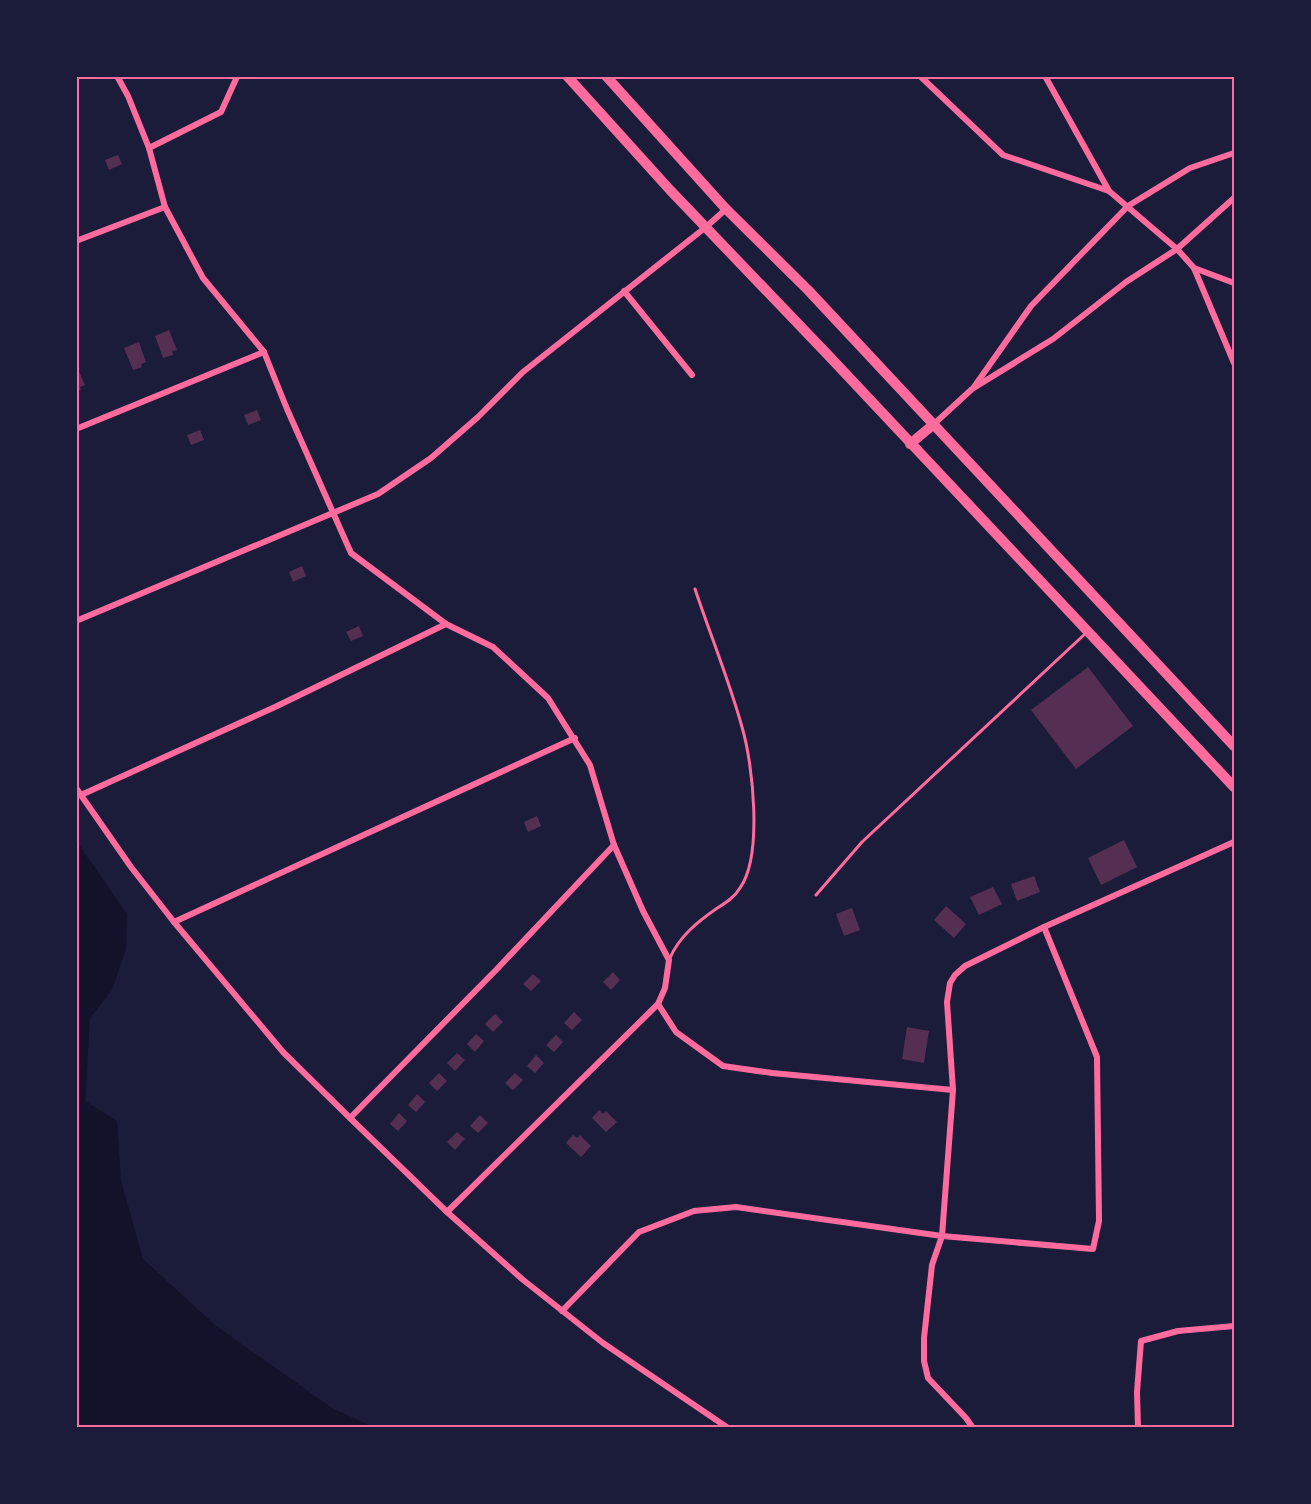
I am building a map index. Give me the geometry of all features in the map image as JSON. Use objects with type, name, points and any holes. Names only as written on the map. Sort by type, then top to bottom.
[{"type":"main road","points":[[567,76],[669,190],[1234,787]]},
{"type":"main road","points":[[606,76],[726,209],[808,290],[1234,746]]},
{"type":"main road","points":[[910,444],[934,424]]},
{"type":"street","points":[[117,76],[128,96],[149,148],[165,207],[202,278],[264,352],[351,553],[446,624],[493,648],[548,698],[590,765],[614,846],[643,911],[669,960],[665,988],[658,1004],[447,1212]]},
{"type":"street","points":[[920,76],[1004,155],[1109,191],[1176,249],[1194,268],[1234,363]]},
{"type":"street","points":[[1045,76],[1109,191]]},
{"type":"street","points":[[149,148],[221,112],[236,79]]},
{"type":"street","points":[[972,390],[1031,306],[1128,206],[1191,168],[1234,153]]},
{"type":"street","points":[[934,424],[972,390],[1053,339],[1126,282],[1176,249],[1234,198]]},
{"type":"street","points":[[76,241],[165,207]]},
{"type":"street","points":[[76,621],[378,494],[431,458],[478,417],[523,372],[726,209]]},
{"type":"street","points":[[1194,268],[1234,283]]},
{"type":"street","points":[[624,291],[692,375]]},
{"type":"street","points":[[76,429],[264,352]]},
{"type":"street","points":[[81,795],[275,707],[446,624]]},
{"type":"street","points":[[174,922],[575,738]]},
{"type":"street","points":[[76,788],[131,867],[174,922],[284,1052],[351,1118],[447,1212],[522,1279],[603,1343],[728,1428]]},
{"type":"street","points":[[973,1428],[928,1378],[924,1361],[924,1338],[932,1265],[942,1236],[953,1090],[947,1002],[950,983],[965,966],[1044,927],[1234,842]]},
{"type":"street","points":[[351,1118],[614,846]]},
{"type":"street","points":[[562,1311],[639,1232],[694,1211],[736,1207],[942,1236],[1093,1249],[1099,1221],[1097,1057],[1044,927]]},
{"type":"street","points":[[658,1004],[676,1032],[723,1066],[953,1090]]},
{"type":"street","points":[[1138,1428],[1137,1392],[1141,1341],[1178,1331],[1234,1326]]},
{"type":"lane","points":[[669,960],[676,944],[695,924],[730,900],[741,888],[749,870],[753,848],[754,820],[743,728],[695,589]]},
{"type":"lane","points":[[816,895],[862,842],[1087,632]]},
{"type":"shaded area","points":[[77,842],[127,914],[126,949],[112,990],[90,1018],[85,1101],[117,1121],[121,1181],[143,1259],[216,1326],[332,1408],[373,1427],[77,1427]]},
{"type":"building","points":[[118,155],[122,164],[109,170],[105,160]]},
{"type":"building","points":[[169,330],[177,350],[172,351],[173,355],[163,358],[155,336]]},
{"type":"building","points":[[139,342],[146,362],[141,364],[142,367],[133,370],[124,348]]},
{"type":"building","points":[[76,365],[85,385],[80,387],[81,390],[76,391]]},
{"type":"building","points":[[257,410],[261,420],[248,425],[244,415]]},
{"type":"building","points":[[200,430],[204,440],[191,445],[187,435]]},
{"type":"building","points":[[302,566],[306,576],[293,582],[289,572]]},
{"type":"building","points":[[359,626],[363,636],[351,641],[346,632]]},
{"type":"building","points":[[1088,667],[1133,726],[1076,769],[1031,710]]},
{"type":"building","points":[[537,816],[541,826],[528,832],[524,822]]},
{"type":"building","points":[[1124,840],[1137,867],[1101,885],[1088,858]]},
{"type":"building","points":[[1034,876],[1040,892],[1017,901],[1011,884]]},
{"type":"building","points":[[993,887],[1002,904],[979,915],[970,897]]},
{"type":"building","points":[[946,906],[966,924],[954,938],[934,920]]},
{"type":"building","points":[[852,908],[860,930],[844,936],[836,914]]},
{"type":"building","points":[[613,972],[620,980],[611,990],[603,982]]},
{"type":"building","points":[[533,974],[541,981],[531,991],[523,984]]},
{"type":"building","points":[[574,1012],[582,1020],[572,1030],[564,1023]]},
{"type":"building","points":[[495,1014],[503,1022],[493,1032],[485,1024]]},
{"type":"building","points":[[907,1027],[929,1031],[924,1063],[902,1059]]},
{"type":"building","points":[[476,1034],[484,1041],[475,1052],[467,1044]]},
{"type":"building","points":[[556,1035],[563,1042],[554,1052],[546,1045]]},
{"type":"building","points":[[457,1053],[465,1060],[455,1071],[447,1063]]},
{"type":"building","points":[[536,1055],[544,1063],[535,1073],[527,1066]]},
{"type":"building","points":[[439,1073],[447,1081],[437,1091],[429,1083]]},
{"type":"building","points":[[515,1073],[523,1080],[513,1090],[505,1083]]},
{"type":"building","points":[[417,1094],[425,1102],[416,1112],[408,1105]]},
{"type":"building","points":[[599,1110],[603,1114],[606,1111],[617,1122],[606,1132],[592,1118]]},
{"type":"building","points":[[399,1113],[407,1121],[398,1131],[390,1124]]},
{"type":"building","points":[[480,1115],[488,1123],[478,1133],[470,1126]]},
{"type":"building","points":[[457,1132],[465,1139],[455,1150],[447,1142]]},
{"type":"building","points":[[573,1135],[577,1138],[580,1135],[591,1146],[581,1157],[566,1143]]}]
